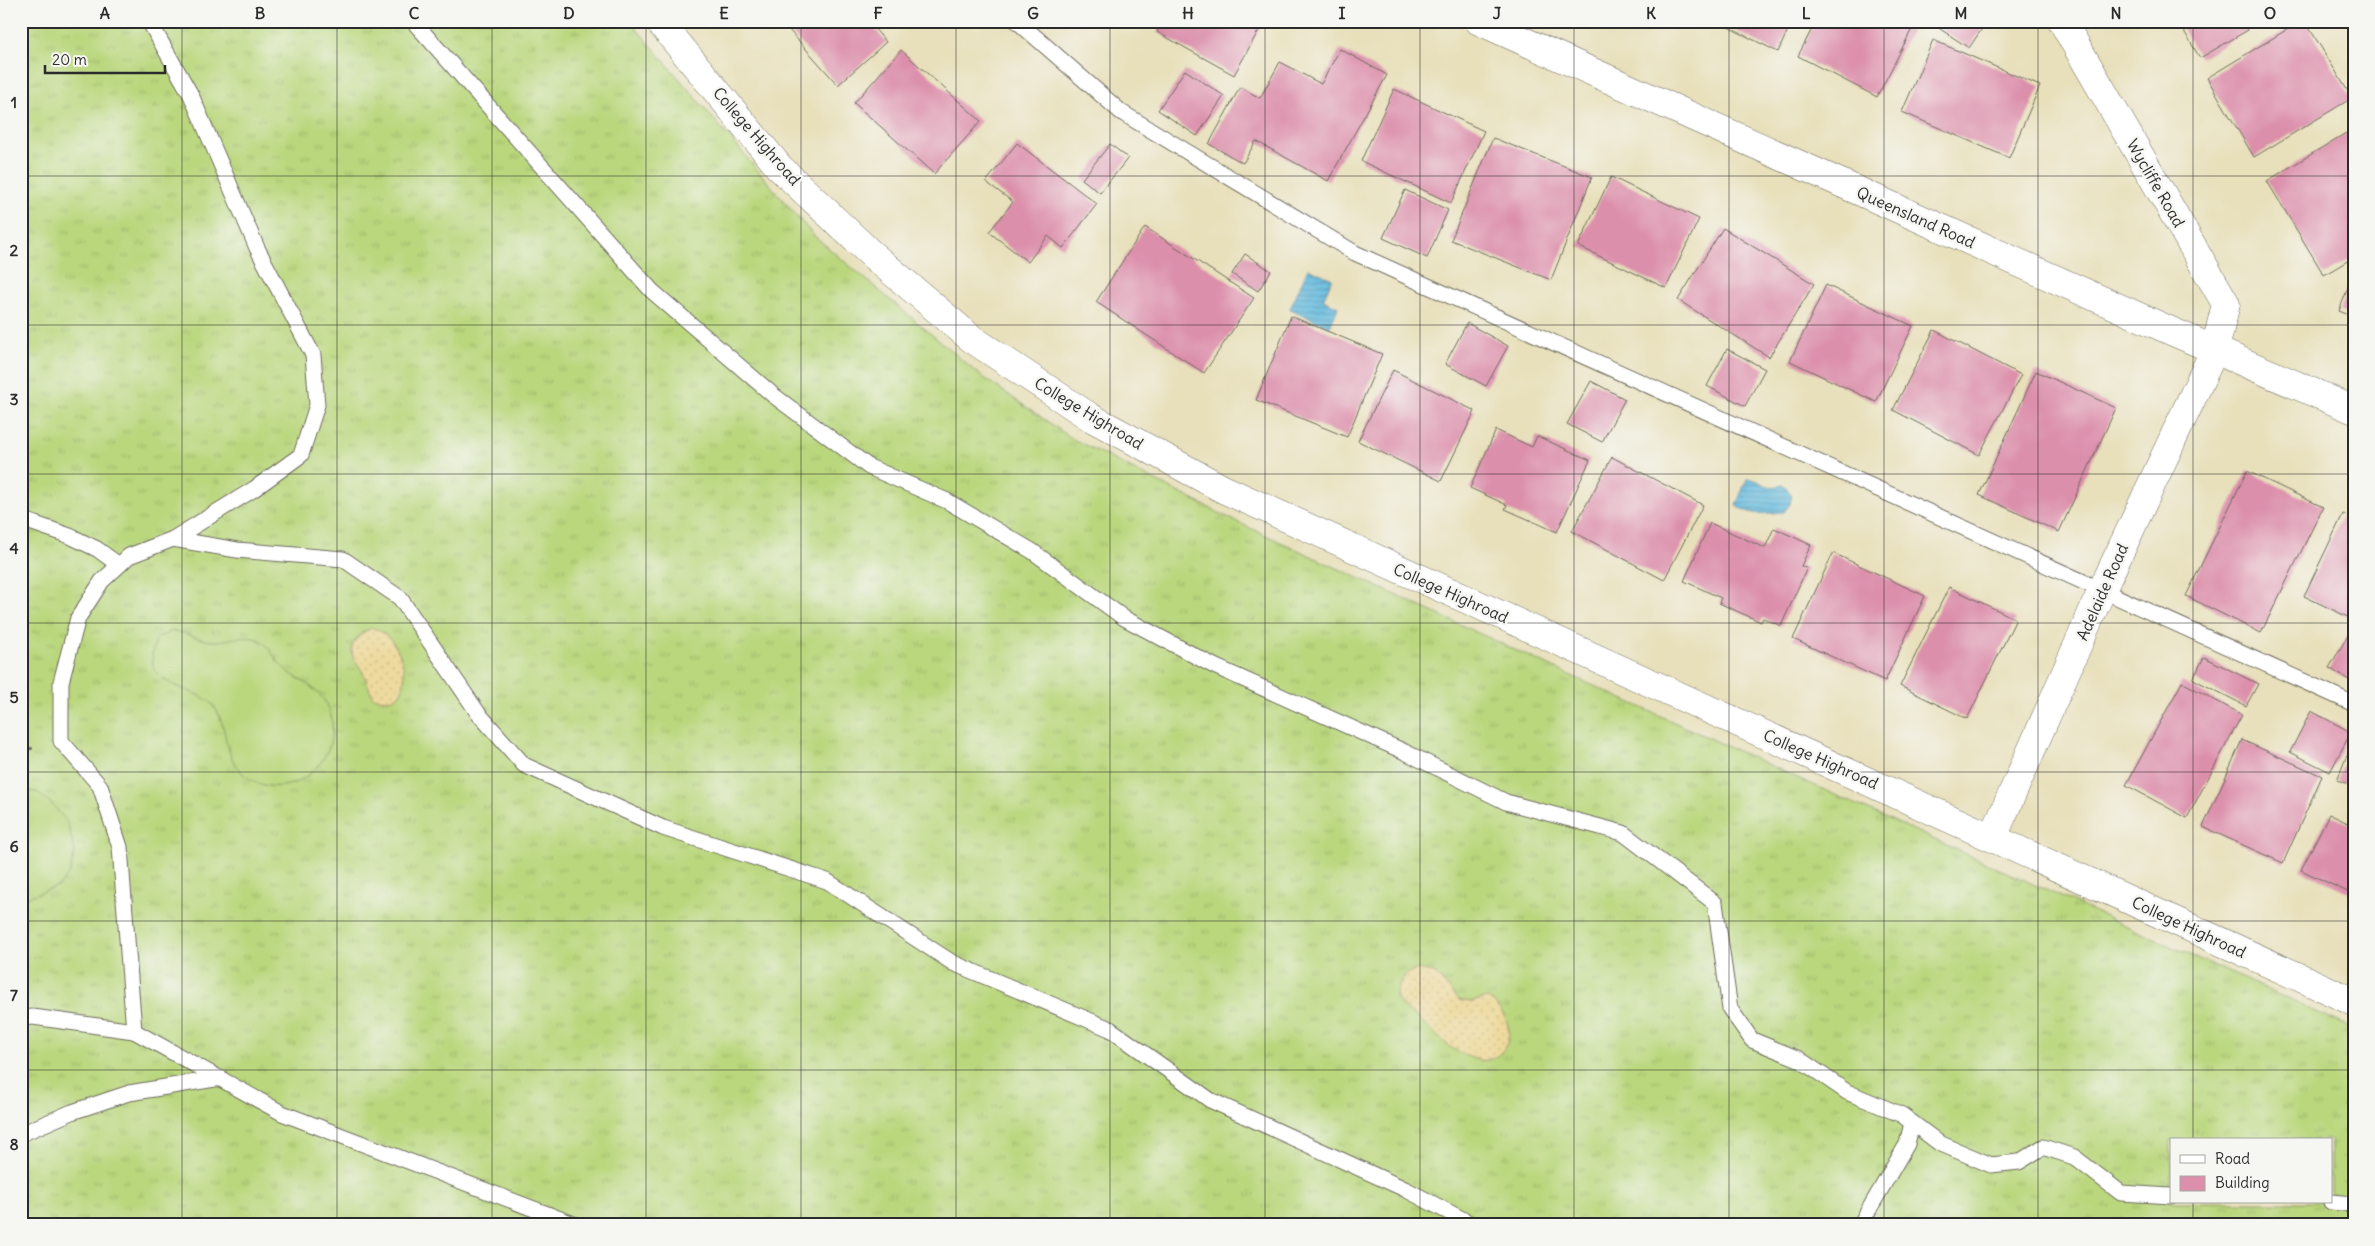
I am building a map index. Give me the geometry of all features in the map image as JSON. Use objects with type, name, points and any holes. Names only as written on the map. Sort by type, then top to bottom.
[{"type":"street","name":"College Highroad","points":[[659,21],[780,167],[870,253],[972,339],[1090,417],[1223,490],[2354,1002]]},
{"type":"street","name":"Queensland Road","points":[[1479,21],[2354,410]]},
{"type":"street","name":"Wycliffe Road","points":[[2062,21],[2226,304],[2215,349]]},
{"type":"street","name":"Adelaide Road","points":[[1993,837],[2102,590],[2215,349]]},
{"type":"lane","points":[[134,1031],[120,847],[100,786],[61,741],[61,682],[78,618],[102,581],[129,556],[173,539],[254,489],[301,455],[318,405],[313,355],[257,248],[191,95],[149,21]]},
{"type":"lane","points":[[413,21],[652,291],[773,395],[869,467],[946,501],[1024,546],[1124,618],[1214,666],[1405,752],[1506,802],[1623,833],[1715,903],[1730,1009],[1752,1040],[1799,1059],[1847,1092],[1902,1115],[1939,1143],[1991,1165],[2019,1162],[2043,1147],[2074,1157],[2121,1193],[2170,1196]]},
{"type":"lane","points":[[1017,21],[1120,112],[1354,253],[2354,704]]},
{"type":"lane","points":[[21,519],[70,536],[97,549],[119,565]]},
{"type":"lane","points":[[173,539],[237,550],[344,559],[400,598],[478,713],[524,766],[663,828],[827,881],[953,963],[1110,1029],[1210,1100],[1407,1190],[1473,1225]]},
{"type":"lane","points":[[21,1018],[33,1017],[134,1031],[282,1113],[576,1225]]},
{"type":"lane","points":[[21,1134],[72,1112],[129,1093],[221,1078]]},
{"type":"lane","points":[[1860,1225],[1907,1144],[1912,1123]]},
{"type":"lane","points":[[2332,1202],[2354,1204]]},
{"type":"green space","points":[[21,21],[630,21],[813,235],[981,376],[1073,439],[1235,521],[1554,668],[2354,1029],[2354,1225],[21,1225]]},
{"type":"green space","points":[[172,631],[212,641],[243,637],[255,638],[267,646],[286,670],[319,694],[329,709],[332,725],[331,741],[325,756],[316,768],[304,778],[289,785],[274,786],[258,783],[244,775],[235,765],[219,716],[213,706],[204,698],[172,684],[156,672],[153,663],[153,652],[157,638]]},
{"type":"green space","points":[[21,790],[37,792],[52,804],[67,822],[75,851],[70,872],[59,886],[21,899]]},
{"type":"sand","points":[[372,628],[385,634],[395,645],[401,659],[404,674],[403,687],[398,696],[387,700],[372,696],[361,669],[352,654],[353,644],[359,636]]},
{"type":"sand","points":[[1420,969],[1436,974],[1459,1000],[1470,1002],[1488,998],[1496,1005],[1503,1013],[1509,1028],[1508,1039],[1500,1054],[1490,1059],[1479,1060],[1462,1054],[1448,1045],[1419,1018],[1403,1007],[1396,997],[1400,982],[1410,972]]},
{"type":"water","points":[[1308,268],[1332,279],[1323,300],[1338,307],[1330,327],[1290,309]]},
{"type":"water","points":[[1747,479],[1756,480],[1770,486],[1783,485],[1792,495],[1790,504],[1784,512],[1753,513],[1742,509],[1736,505]]},
{"type":"building","points":[[781,21],[868,21],[886,42],[838,85]]},
{"type":"building","points":[[1163,21],[1264,21],[1234,75],[1157,32]]},
{"type":"building","points":[[1716,21],[1792,21],[1778,52]]},
{"type":"building","points":[[1816,21],[1908,21],[1914,25],[1877,97],[1798,56]]},
{"type":"building","points":[[1932,21],[1987,21],[1969,48],[1931,23]]},
{"type":"building","points":[[2178,21],[2243,21],[2248,30],[2200,58]]},
{"type":"building","points":[[2301,21],[2305,21],[2352,98],[2254,157],[2207,78]]},
{"type":"building","points":[[1933,40],[2040,86],[2009,158],[1902,112]]},
{"type":"building","points":[[1340,49],[1387,75],[1328,181],[1256,141],[1243,163],[1209,144],[1240,87],[1260,98],[1280,62],[1321,84]]},
{"type":"building","points":[[901,50],[981,121],[934,174],[854,103]]},
{"type":"building","points":[[1185,70],[1224,96],[1197,136],[1158,110]]},
{"type":"building","points":[[1394,89],[1484,131],[1451,203],[1361,161]]},
{"type":"building","points":[[2346,133],[2354,147],[2354,257],[2324,275],[2267,181]]},
{"type":"building","points":[[1493,138],[1592,177],[1551,280],[1451,240]]},
{"type":"building","points":[[1017,143],[1097,204],[1063,248],[1048,236],[1028,262],[989,232],[1013,202],[986,182]]},
{"type":"building","points":[[1110,144],[1128,158],[1100,193],[1082,179]]},
{"type":"building","points":[[1611,177],[1699,219],[1666,288],[1578,246]]},
{"type":"building","points":[[1405,190],[1448,210],[1427,258],[1383,238]]},
{"type":"building","points":[[1145,227],[1254,298],[1204,373],[1096,302]]},
{"type":"building","points":[[1723,228],[1814,284],[1769,357],[1678,300]]},
{"type":"building","points":[[1245,254],[1271,271],[1258,291],[1232,274]]},
{"type":"building","points":[[2354,272],[2354,317],[2339,311]]},
{"type":"building","points":[[1826,285],[1913,326],[1876,402],[1790,361]]},
{"type":"building","points":[[1291,316],[1382,354],[1347,437],[1256,400]]},
{"type":"building","points":[[1467,323],[1508,346],[1486,386],[1445,364]]},
{"type":"building","points":[[1934,330],[2021,375],[1979,455],[1893,410]]},
{"type":"building","points":[[1727,349],[1765,369],[1745,406],[1707,386]]},
{"type":"building","points":[[1393,370],[1475,411],[1441,481],[1358,441]]},
{"type":"building","points":[[2036,371],[2116,408],[2059,532],[1979,495]]},
{"type":"building","points":[[1591,381],[1625,399],[1602,442],[1567,424]]},
{"type":"building","points":[[1496,430],[1532,447],[1537,436],[1590,460],[1557,532],[1505,509],[1507,505],[1470,488]]},
{"type":"building","points":[[1612,457],[1703,505],[1664,580],[1572,531]]},
{"type":"building","points":[[2247,471],[2323,507],[2261,633],[2186,596]]},
{"type":"building","points":[[2343,514],[2354,519],[2354,620],[2304,596]]},
{"type":"building","points":[[1710,523],[1765,548],[1774,528],[1811,545],[1801,566],[1807,568],[1781,626],[1763,618],[1761,622],[1719,603],[1721,598],[1684,581]]},
{"type":"building","points":[[1833,553],[1925,596],[1885,681],[1793,639]]},
{"type":"building","points":[[1949,587],[2016,619],[1967,719],[1900,686]]},
{"type":"building","points":[[2354,625],[2354,683],[2329,668]]},
{"type":"building","points":[[2204,657],[2258,684],[2246,706],[2193,679]]},
{"type":"building","points":[[2182,682],[2242,715],[2187,818],[2126,785]]},
{"type":"building","points":[[2311,711],[2351,732],[2330,772],[2290,752]]},
{"type":"building","points":[[2354,738],[2354,786],[2337,780]]},
{"type":"building","points":[[2242,740],[2322,776],[2283,863],[2203,827]]},
{"type":"building","points":[[2329,814],[2354,826],[2354,895],[2301,870]]}]
